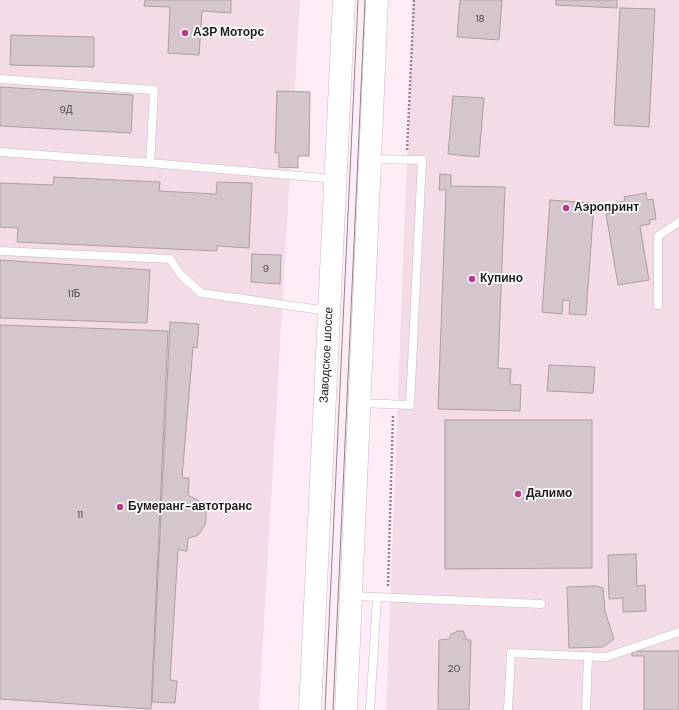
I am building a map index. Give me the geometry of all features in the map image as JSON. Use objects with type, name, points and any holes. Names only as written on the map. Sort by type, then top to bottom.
[{"type":"main road","name":"Заводское шоссе","points":[[310,710],[344,0]]},
{"type":"main road","points":[[346,710],[377,0]]},
{"type":"lane","points":[[0,79],[154,90],[150,162]]},
{"type":"lane","points":[[0,152],[150,162],[336,179]]},
{"type":"lane","points":[[360,403],[410,405],[422,160],[370,159]]},
{"type":"lane","points":[[658,305],[658,236],[679,222]]},
{"type":"lane","points":[[0,251],[170,258],[181,275],[201,293],[329,311]]},
{"type":"lane","points":[[351,596],[541,604]]},
{"type":"lane","points":[[370,710],[376,598]]},
{"type":"lane","points":[[508,710],[511,653],[606,657],[679,632]]},
{"type":"lane","points":[[586,710],[588,656]]},
{"type":"path","points":[[406,160],[414,0]]},
{"type":"path","points":[[388,598],[394,404]]},
{"type":"shaded area","points":[[0,0],[300,0],[259,710],[0,710]]},
{"type":"shaded area","points":[[413,0],[679,0],[679,710],[386,710]]},
{"type":"building","name":"АЗР Моторс","points":[[145,0],[231,0],[231,13],[202,11],[199,55],[168,53],[170,7],[144,6]]},
{"type":"building","points":[[460,0],[502,0],[499,40],[457,37]]},
{"type":"building","points":[[556,0],[617,0],[617,8],[556,5]]},
{"type":"building","points":[[620,8],[655,9],[649,127],[614,125]]},
{"type":"building","points":[[11,35],[94,37],[94,67],[10,65]]},
{"type":"building","points":[[0,87],[133,95],[131,133],[0,126]]},
{"type":"building","points":[[277,91],[310,92],[309,156],[298,156],[298,168],[279,167],[279,153],[275,153]]},
{"type":"building","points":[[453,96],[484,98],[479,157],[448,154]]},
{"type":"building","name":"Купино","points":[[440,174],[451,175],[451,186],[505,187],[498,368],[511,369],[510,384],[521,385],[520,411],[438,409],[446,190],[439,190]]},
{"type":"building","points":[[54,177],[160,182],[159,191],[216,194],[217,182],[252,183],[249,248],[217,246],[217,251],[17,242],[18,228],[0,227],[0,183],[53,185]]},
{"type":"building","points":[[646,193],[647,200],[653,199],[656,219],[649,220],[650,224],[640,226],[649,280],[618,285],[606,214],[612,213],[611,204],[625,201],[624,197]]},
{"type":"building","points":[[550,200],[594,203],[586,315],[569,314],[570,301],[563,300],[562,314],[542,312]]},
{"type":"building","points":[[252,254],[281,255],[280,284],[251,282]]},
{"type":"building","points":[[0,260],[150,270],[147,323],[0,318]]},
{"type":"building","points":[[170,322],[199,324],[197,348],[193,347],[182,478],[189,478],[188,495],[201,502],[206,512],[205,525],[199,534],[188,538],[187,551],[178,550],[170,680],[177,681],[175,703],[152,702]]},
{"type":"building","points":[[0,325],[168,331],[151,709],[0,699]]},
{"type":"building","points":[[549,365],[595,367],[593,393],[547,391]]},
{"type":"building","name":"Далимо","points":[[445,420],[592,420],[592,568],[445,569]]},
{"type":"building","points":[[636,554],[637,586],[645,585],[646,611],[623,612],[623,598],[609,599],[608,555]]},
{"type":"building","points":[[596,586],[603,588],[605,611],[614,639],[603,647],[569,648],[567,587]]},
{"type":"building","points":[[458,631],[463,631],[467,640],[471,640],[469,710],[438,710],[439,640],[449,639],[451,634]]},
{"type":"building","points":[[632,651],[679,651],[679,710],[644,710],[644,656],[632,656]]},
{"type":"tram line","points":[[325,710],[358,0]]},
{"type":"tram line","points":[[333,710],[365,0]]},
{"type":"place","name":"АЗР Моторс","points":[[185,33]]},
{"type":"place","name":"Аэропринт","points":[[566,208]]},
{"type":"place","name":"Купино","points":[[472,279]]},
{"type":"place","name":"Далимо","points":[[518,494]]},
{"type":"place","name":"Бумеранг-автотранс","points":[[120,507]]}]
